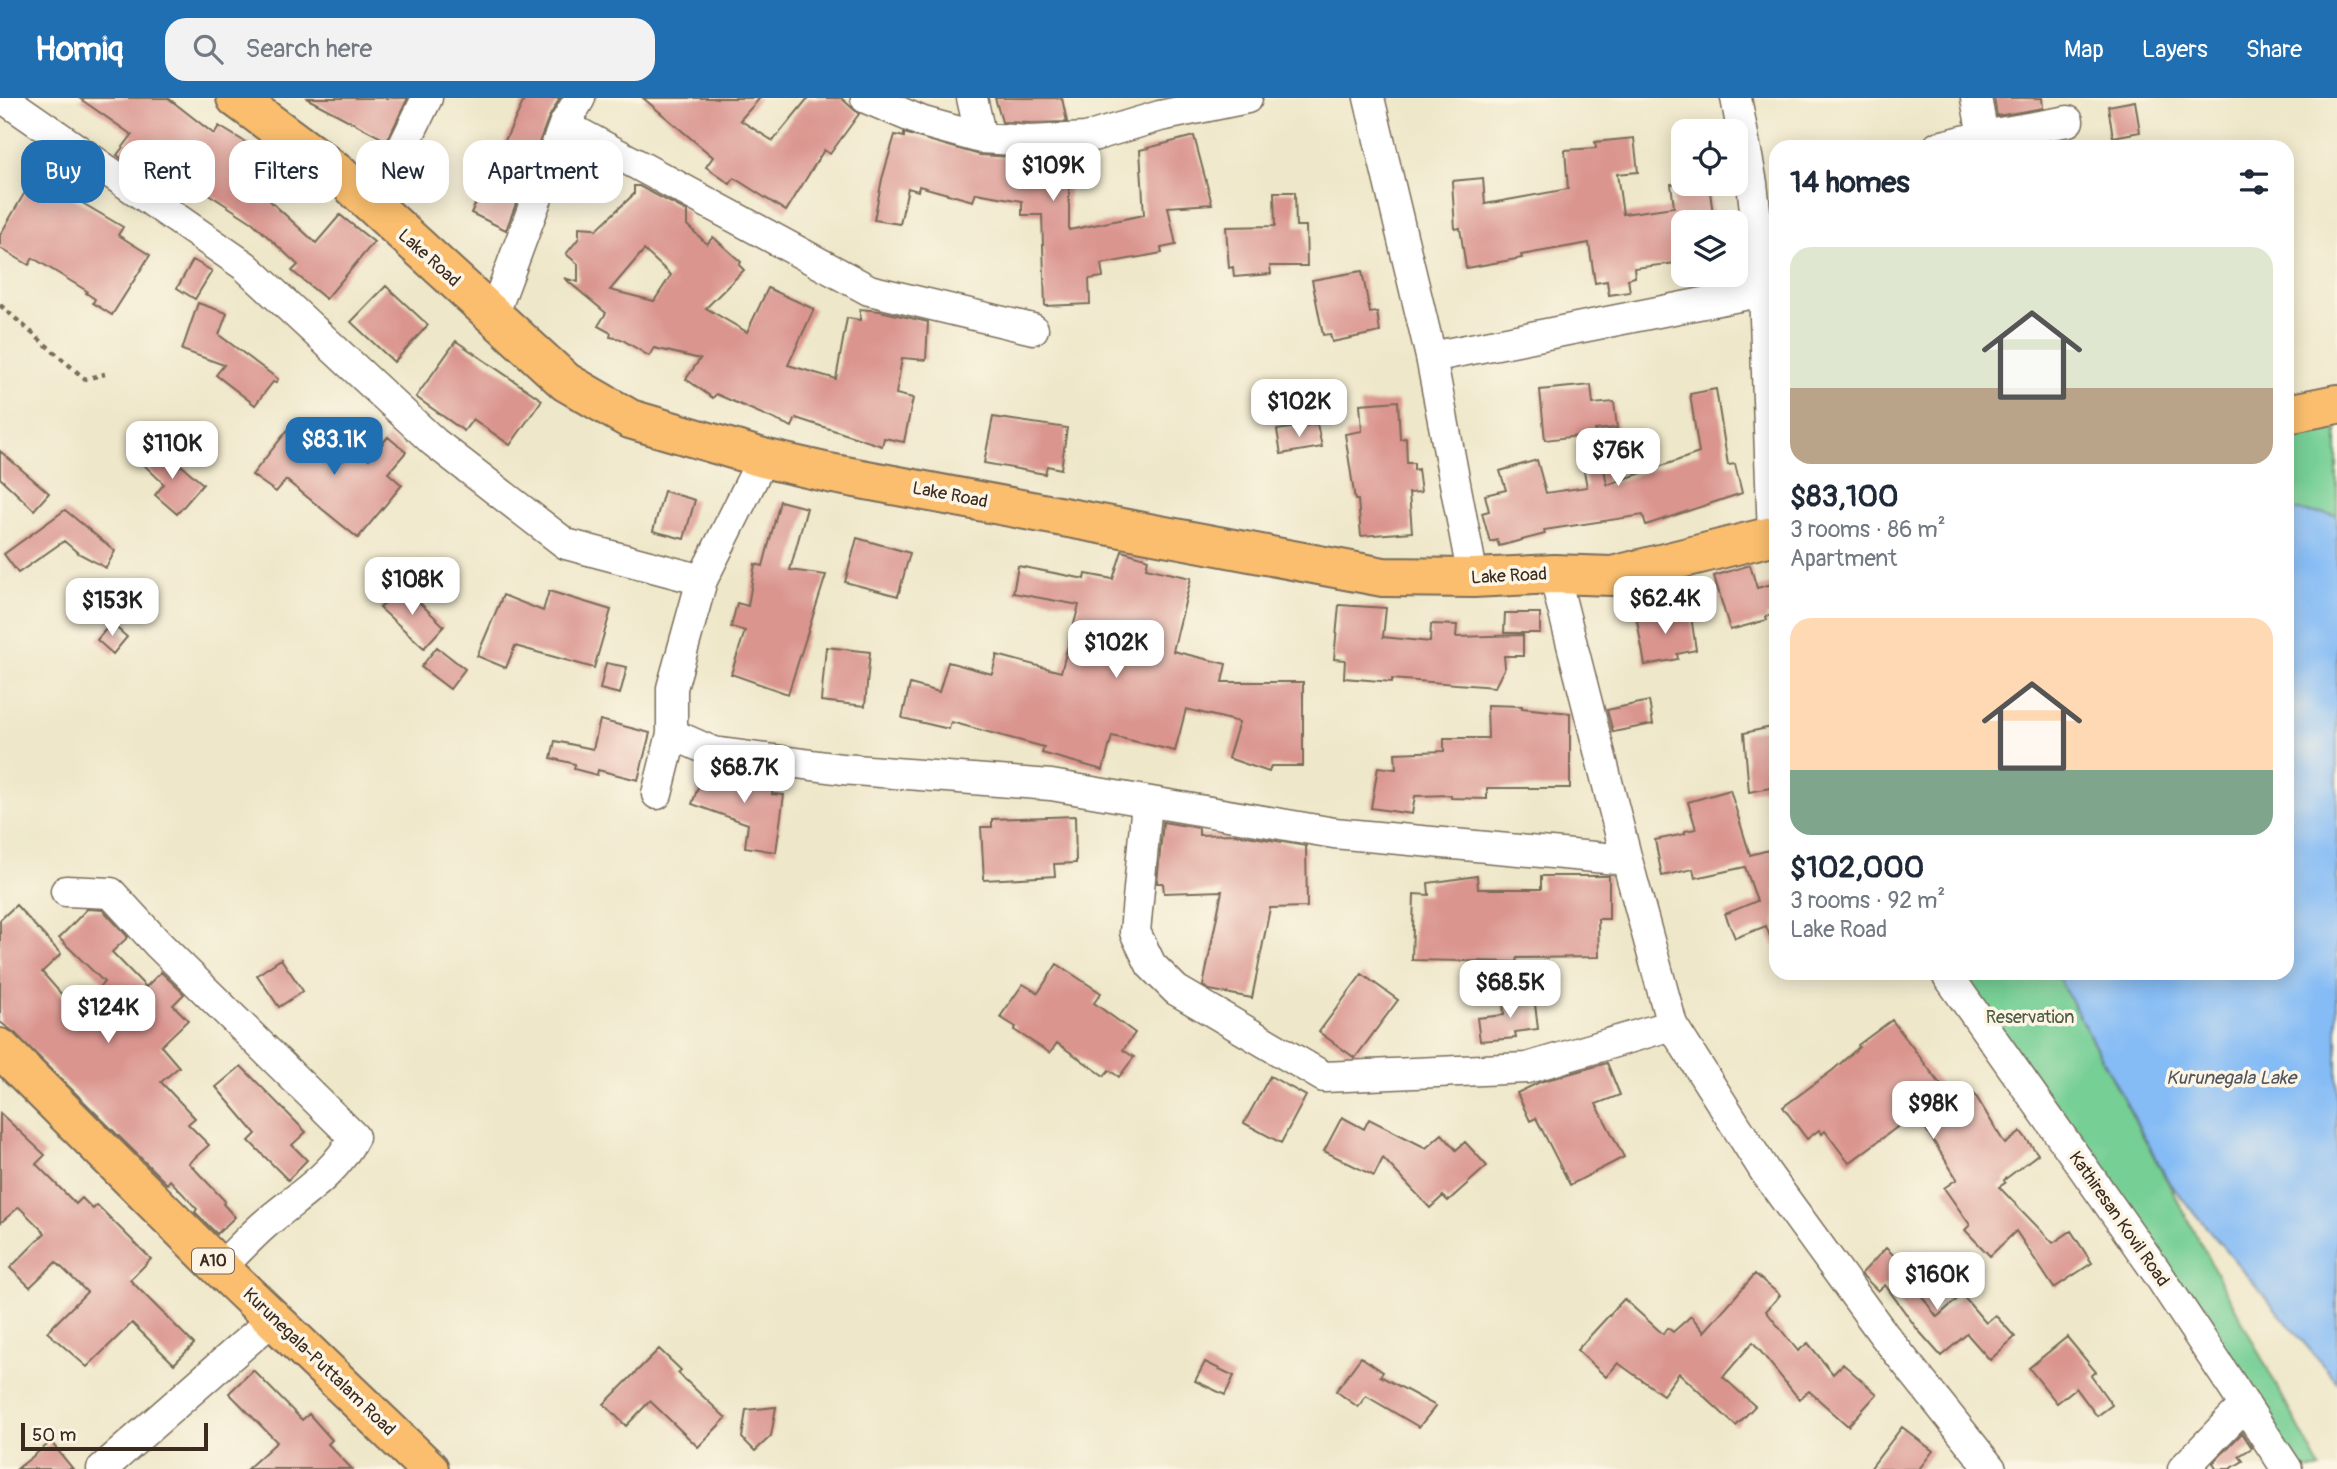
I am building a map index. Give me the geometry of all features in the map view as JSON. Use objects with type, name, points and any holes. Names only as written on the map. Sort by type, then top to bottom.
[{"type":"main road","name":"Lake Road","points":[[236,98],[341,176],[566,382],[630,419],[763,458],[1382,577],[1473,579],[1554,574],[1612,576],[1769,536]]},
{"type":"main road","points":[[2294,413],[2337,404]]},
{"type":"main road","name":"Kurunegala-Puttalam Road","points":[[0,1048],[220,1268],[429,1469]]},
{"type":"street","points":[[3,98],[245,267],[434,442],[566,544],[702,580]]},
{"type":"street","points":[[373,208],[427,98]]},
{"type":"street","points":[[494,316],[564,125],[580,98]]},
{"type":"street","points":[[866,98],[923,122],[981,138],[1031,141],[1086,138],[1160,117],[1247,98]]},
{"type":"street","points":[[972,98],[981,138]]},
{"type":"street","points":[[1369,98],[1432,357],[1473,579]]},
{"type":"street","points":[[1736,98],[1764,180],[1764,291],[1769,413]]},
{"type":"street","points":[[1976,98],[1983,136]]},
{"type":"street","points":[[1966,140],[2068,121]]},
{"type":"street","points":[[564,125],[869,290],[1032,329]]},
{"type":"street","points":[[1432,357],[1764,291]]},
{"type":"street","points":[[657,794],[672,734],[672,688],[702,580],[763,458]]},
{"type":"street","points":[[1554,574],[1672,1025],[1766,1173],[1884,1335],[1991,1469]]},
{"type":"street","points":[[672,734],[713,752],[842,769],[1051,785],[1334,833],[1627,860]]},
{"type":"street","points":[[1147,802],[1135,932],[1151,965],[1176,990],[1324,1077],[1527,1068],[1672,1025]]},
{"type":"street","points":[[66,891],[111,893],[158,944],[354,1137],[327,1174],[263,1225],[220,1268]]},
{"type":"street","name":"Kathiresan Kovil Road","points":[[1952,980],[2156,1271],[2287,1469]]},
{"type":"street","points":[[102,1469],[274,1318]]},
{"type":"street","points":[[2183,1469],[2245,1405]]},
{"type":"path","points":[[0,305],[85,379],[105,374]]},
{"type":"green space","points":[[2337,404],[2337,515],[2294,511],[2294,413]]},
{"type":"green space","name":"Reservation","points":[[1952,980],[2060,980],[2321,1469],[2287,1469]]},
{"type":"water","name":"Kurunegala Lake","points":[[2294,511],[2337,515],[2337,1382],[2170,1184],[2060,980],[2294,980]]},
{"type":"building","points":[[79,98],[168,98],[214,134],[219,126],[242,140],[229,140],[229,203],[272,203],[316,243],[340,215],[374,242],[326,299],[292,271],[298,265],[253,223],[215,198],[215,140],[128,140],[132,135]]},
{"type":"building","points":[[306,98],[408,98],[385,140]]},
{"type":"building","points":[[525,98],[560,98],[540,140],[505,140]]},
{"type":"building","points":[[643,98],[760,98],[740,120],[773,141],[808,98],[841,98],[859,114],[830,154],[824,150],[786,211],[734,178],[730,184],[706,167],[713,157]]},
{"type":"building","points":[[995,98],[1062,98],[1067,122],[1002,122]]},
{"type":"building","points":[[1994,98],[2042,98],[2043,108],[1997,116]]},
{"type":"building","points":[[2135,101],[2140,132],[2113,137],[2108,106]]},
{"type":"building","points":[[904,133],[980,155],[1030,158],[1069,156],[1069,230],[1144,215],[1140,150],[1194,136],[1212,204],[1168,207],[1176,245],[1161,248],[1162,253],[1101,264],[1103,277],[1089,279],[1090,304],[1045,306],[1042,215],[1022,215],[1022,201],[976,193],[973,201],[919,186],[918,191],[908,188],[900,224],[874,220],[895,135],[904,137]]},
{"type":"building","points":[[1634,138],[1638,172],[1617,174],[1623,214],[1674,207],[1673,196],[1711,196],[1712,210],[1671,210],[1671,264],[1634,268],[1635,277],[1628,279],[1630,292],[1609,295],[1607,281],[1595,283],[1589,243],[1466,268],[1460,228],[1455,229],[1452,181],[1483,178],[1485,204],[1568,189],[1565,150],[1596,148],[1595,142]]},
{"type":"building","points":[[634,186],[639,186],[687,211],[687,225],[707,244],[713,237],[741,262],[739,265],[744,270],[706,308],[747,332],[768,288],[814,309],[788,365],[836,379],[847,318],[860,320],[860,309],[928,322],[926,360],[902,358],[896,394],[913,398],[904,442],[884,438],[882,446],[796,418],[792,427],[716,394],[713,398],[686,379],[700,359],[654,348],[649,356],[621,339],[610,337],[611,333],[598,326],[606,313],[564,278],[578,282],[578,264],[566,254],[579,238],[579,227],[596,230],[634,194]],"holes":[[[644,250],[671,275],[654,301],[610,290]]]},
{"type":"building","points":[[1274,192],[1295,192],[1296,226],[1306,226],[1307,266],[1270,266],[1271,274],[1234,277],[1233,267],[1229,268],[1226,227],[1275,226]]},
{"type":"building","points":[[21,199],[21,203],[82,203],[123,227],[118,235],[150,255],[112,315],[93,303],[95,299],[86,293],[87,291],[33,258],[29,265],[0,248],[0,235]]},
{"type":"building","points":[[476,203],[516,203],[506,230],[471,213]]},
{"type":"building","points":[[193,260],[212,271],[195,299],[177,288]]},
{"type":"building","points":[[1362,271],[1370,313],[1377,312],[1380,332],[1332,342],[1330,334],[1323,335],[1312,280]]},
{"type":"building","points":[[386,286],[428,325],[394,362],[351,322]]},
{"type":"building","points":[[198,303],[227,313],[219,335],[278,379],[255,405],[216,375],[224,365],[182,350]]},
{"type":"building","points":[[456,341],[542,400],[510,445],[473,419],[464,431],[416,397]]},
{"type":"building","points":[[1591,385],[1593,404],[1614,402],[1617,428],[1595,430],[1596,434],[1545,440],[1540,390]]},
{"type":"building","points":[[1716,389],[1728,465],[1735,464],[1742,493],[1646,525],[1643,515],[1544,530],[1545,534],[1499,546],[1497,540],[1490,542],[1482,513],[1489,511],[1485,495],[1506,490],[1500,471],[1537,460],[1546,493],[1587,487],[1584,471],[1604,468],[1607,485],[1699,453],[1690,394]]},
{"type":"building","points":[[1398,401],[1400,439],[1406,438],[1407,463],[1414,463],[1414,470],[1418,469],[1421,492],[1409,493],[1412,532],[1361,536],[1358,500],[1355,500],[1345,434],[1362,431],[1360,404]]},
{"type":"building","points":[[993,417],[1067,428],[1061,469],[1047,466],[1045,474],[984,463]]},
{"type":"building","points":[[294,422],[344,460],[355,447],[369,459],[388,437],[406,452],[388,473],[402,485],[358,538],[286,480],[276,492],[252,475]]},
{"type":"building","points":[[1317,424],[1322,447],[1281,454],[1277,430]]},
{"type":"building","points":[[156,447],[178,468],[181,465],[203,484],[177,514],[155,495],[164,484],[141,462]]},
{"type":"building","points":[[0,451],[49,493],[34,510],[0,478]]},
{"type":"building","points":[[664,491],[695,500],[684,539],[653,531]]},
{"type":"building","points":[[780,501],[807,508],[790,570],[826,575],[788,694],[731,674],[745,631],[731,627],[737,603],[748,606],[755,564],[763,566]]},
{"type":"building","points":[[65,510],[115,551],[106,568],[78,553],[64,541],[18,573],[4,554]]},
{"type":"building","points":[[857,538],[910,553],[898,596],[845,582]]},
{"type":"building","points":[[1122,551],[1148,559],[1146,568],[1191,578],[1173,651],[1226,664],[1222,682],[1303,682],[1303,766],[1271,766],[1269,772],[1228,758],[1239,722],[1186,709],[1175,751],[1112,736],[1103,770],[1042,753],[1044,747],[951,722],[949,729],[902,718],[910,684],[939,692],[948,662],[992,674],[997,655],[1061,672],[1079,605],[1013,593],[1018,566],[1085,579],[1086,574],[1113,579]]},
{"type":"building","points":[[1750,565],[1757,588],[1769,585],[1767,620],[1730,630],[1714,576]]},
{"type":"building","points":[[401,585],[444,626],[424,648],[380,608]]},
{"type":"building","points":[[549,591],[611,610],[594,668],[515,646],[506,668],[477,656],[503,595],[543,611]]},
{"type":"building","points":[[1339,605],[1386,608],[1383,637],[1430,642],[1431,624],[1457,625],[1456,637],[1523,635],[1523,656],[1504,656],[1505,667],[1495,687],[1344,678],[1345,660],[1334,659]]},
{"type":"building","points":[[1670,610],[1672,619],[1691,616],[1696,650],[1677,654],[1678,659],[1645,665],[1636,615]]},
{"type":"building","points":[[1505,613],[1540,613],[1540,633],[1504,633]]},
{"type":"building","points":[[111,623],[127,637],[113,654],[97,640]]},
{"type":"building","points":[[437,647],[465,669],[450,689],[421,667]]},
{"type":"building","points":[[826,647],[870,652],[865,706],[821,701]]},
{"type":"building","points":[[606,663],[627,667],[620,694],[600,689]]},
{"type":"building","points":[[1649,701],[1653,724],[1613,732],[1607,710]]},
{"type":"building","points":[[1487,705],[1522,706],[1570,713],[1570,788],[1487,788],[1487,799],[1451,798],[1451,795],[1415,796],[1412,814],[1371,808],[1378,767],[1396,769],[1395,753],[1444,751],[1444,738],[1488,738]]},
{"type":"building","points":[[600,720],[650,733],[638,780],[598,770],[597,775],[574,769],[575,764],[551,758],[555,741],[593,749]]},
{"type":"building","points":[[1769,728],[1769,788],[1749,792],[1744,733]]},
{"type":"building","points":[[705,768],[745,783],[746,774],[774,778],[772,794],[784,795],[776,852],[745,847],[748,824],[692,804]]},
{"type":"building","points":[[1730,790],[1750,855],[1769,850],[1769,934],[1766,926],[1735,938],[1725,914],[1757,901],[1745,867],[1695,878],[1693,869],[1662,876],[1655,840],[1696,829],[1688,802]]},
{"type":"building","points":[[1075,816],[1076,863],[1054,864],[1055,876],[984,880],[981,827],[992,827],[992,819]]},
{"type":"building","points":[[1163,822],[1199,828],[1199,835],[1235,834],[1306,846],[1307,907],[1270,908],[1252,998],[1210,990],[1203,986],[1222,891],[1164,893],[1163,883],[1157,883]]},
{"type":"building","points":[[1477,876],[1478,889],[1541,889],[1541,876],[1609,876],[1609,919],[1598,919],[1599,957],[1517,958],[1516,962],[1412,960],[1414,894],[1429,895],[1428,883]]},
{"type":"building","points":[[16,905],[61,954],[42,972],[77,1012],[104,982],[59,938],[87,909],[103,910],[128,937],[112,952],[146,987],[161,972],[184,994],[173,1005],[188,1020],[161,1046],[179,1067],[161,1082],[195,1118],[188,1124],[209,1145],[189,1163],[225,1201],[223,1204],[235,1217],[217,1234],[195,1212],[197,1209],[170,1180],[167,1184],[15,1033],[0,1022],[0,920]]},
{"type":"building","points":[[281,959],[303,991],[279,1007],[257,975]]},
{"type":"building","points":[[1057,964],[1101,993],[1094,1003],[1135,1033],[1123,1050],[1134,1057],[1119,1077],[1109,1070],[1104,1076],[1057,1043],[1050,1053],[1014,1030],[1016,1027],[1000,1017],[1023,984],[1038,993]]},
{"type":"building","points":[[1362,974],[1398,1000],[1355,1058],[1319,1032]]},
{"type":"building","points":[[1534,996],[1538,1029],[1515,1032],[1516,1038],[1480,1041],[1477,1018],[1504,1015],[1503,1000]]},
{"type":"building","points":[[1892,1020],[1956,1105],[1974,1093],[2005,1144],[2021,1132],[2038,1154],[2004,1180],[2005,1183],[1999,1187],[2053,1243],[2071,1231],[2092,1263],[2054,1288],[2016,1231],[1990,1256],[1965,1230],[1970,1225],[1944,1188],[1957,1179],[1916,1113],[1849,1163],[1825,1131],[1822,1134],[1819,1130],[1807,1139],[1783,1107],[1833,1070],[1859,1047],[1858,1045]]},
{"type":"building","points":[[1607,1063],[1620,1095],[1596,1104],[1624,1157],[1570,1185],[1536,1118],[1530,1121],[1517,1093],[1540,1082]]},
{"type":"building","points":[[241,1066],[306,1132],[292,1145],[307,1160],[288,1180],[249,1141],[256,1134],[216,1087]]},
{"type":"building","points":[[1270,1076],[1306,1096],[1281,1143],[1244,1123]]},
{"type":"building","points":[[0,1113],[45,1155],[36,1164],[76,1204],[82,1198],[93,1209],[97,1205],[151,1259],[130,1280],[194,1344],[174,1364],[132,1323],[87,1367],[47,1332],[87,1292],[56,1262],[30,1287],[10,1268],[45,1233],[19,1207],[0,1223]]},
{"type":"building","points":[[1342,1117],[1364,1129],[1369,1119],[1426,1148],[1442,1134],[1456,1150],[1465,1142],[1487,1166],[1448,1201],[1443,1196],[1430,1208],[1383,1158],[1374,1176],[1324,1151]]},
{"type":"building","points":[[1886,1248],[1904,1265],[1901,1268],[1937,1317],[1962,1295],[1986,1323],[1995,1315],[2015,1337],[1990,1360],[1967,1334],[1941,1356],[1885,1285],[1878,1291],[1861,1274]]},
{"type":"building","points":[[1755,1274],[1780,1295],[1766,1311],[1798,1351],[1808,1343],[1833,1374],[1843,1364],[1877,1394],[1848,1426],[1809,1391],[1799,1399],[1753,1342],[1723,1377],[1755,1406],[1736,1426],[1679,1373],[1663,1395],[1618,1363],[1606,1377],[1577,1350],[1624,1299],[1663,1334],[1668,1328],[1673,1332],[1691,1316],[1704,1332]]},
{"type":"building","points":[[2067,1337],[2096,1372],[2091,1376],[2112,1405],[2097,1416],[2076,1388],[2057,1403],[2029,1368]]},
{"type":"building","points":[[659,1349],[681,1370],[678,1373],[726,1418],[698,1447],[650,1401],[626,1426],[604,1404]]},
{"type":"building","points":[[1361,1357],[1383,1372],[1380,1376],[1436,1406],[1419,1427],[1366,1396],[1358,1407],[1336,1391]]},
{"type":"building","points":[[1205,1362],[1234,1376],[1225,1395],[1195,1381]]},
{"type":"building","points":[[253,1370],[302,1420],[309,1414],[332,1440],[328,1444],[352,1469],[247,1469],[277,1442],[229,1393]]},
{"type":"building","points":[[776,1407],[771,1436],[755,1451],[742,1438],[746,1410]]},
{"type":"building","points":[[1902,1427],[1933,1451],[1919,1469],[1870,1469]]},
{"type":"building","points":[[2242,1433],[2252,1448],[2239,1456],[2243,1461],[2230,1469],[2216,1469],[2213,1463]]},
{"type":"building","points":[[51,1442],[73,1469],[17,1469]]}]
